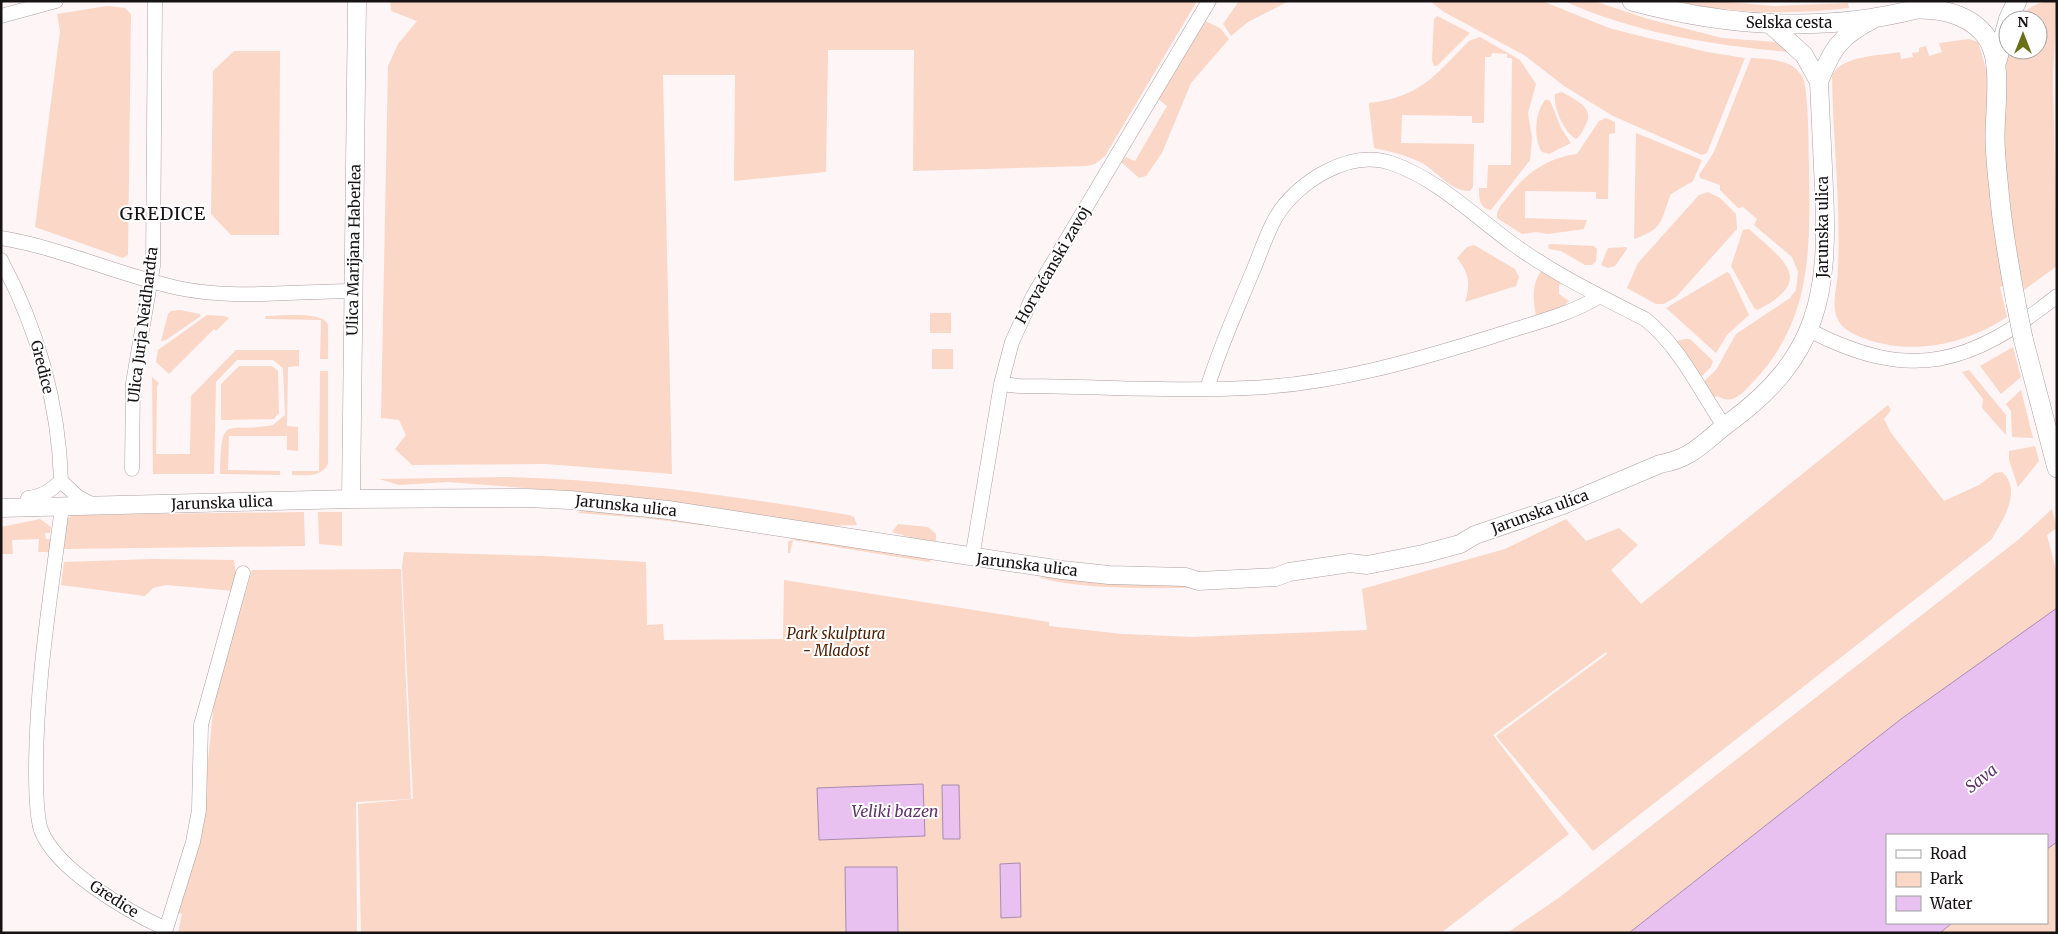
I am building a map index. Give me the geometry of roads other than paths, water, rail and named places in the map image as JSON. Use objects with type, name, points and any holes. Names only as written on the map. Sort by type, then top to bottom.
[{"type":"main road","name":"Selska cesta","points":[[1632,1],[1688,15],[1771,25],[1814,25],[1874,18],[1920,9],[1945,1]]},
{"type":"main road","points":[[1920,9],[1954,13],[1979,30],[1993,50],[1996,70]]},
{"type":"main road","points":[[1998,58],[1996,70],[1995,139],[2002,228],[2023,338],[2057,468]]},
{"type":"street","points":[[1,16],[56,1]]},
{"type":"street","name":"Ulica Jurja Neidhardta","points":[[132,469],[133,383],[151,281],[154,210],[155,1]]},
{"type":"street","name":"Ulica Marijana Haberlea","points":[[352,499],[356,1]]},
{"type":"street","name":"Horvaćanski zavoj","points":[[972,558],[1001,384],[1012,342],[1033,296],[1209,1]]},
{"type":"street","points":[[1819,82],[1825,66],[1840,41],[1851,31],[1874,18]]},
{"type":"street","points":[[1771,25],[1804,55],[1819,82]]},
{"type":"street","name":"Jarunska ulica","points":[[1,508],[352,499],[508,498],[570,500],[668,510],[972,558],[1110,575],[1186,577],[1196,574],[1275,570],[1289,572],[1350,563],[1366,557],[1458,536],[1475,535],[1563,505],[1660,464],[1675,462],[1698,449],[1755,402],[1778,378],[1809,330],[1822,287],[1826,252],[1819,82]]},
{"type":"street","points":[[1207,389],[1220,348],[1276,217],[1298,191],[1329,170],[1363,160],[1390,163],[1428,180],[1514,245],[1600,296],[1645,319],[1660,332],[1684,364],[1724,426]]},
{"type":"street","points":[[1,238],[28,242],[151,281],[180,288],[222,293],[354,291]]},
{"type":"street","name":"Gredice","points":[[1,260],[24,309],[45,369],[60,458],[61,481]]},
{"type":"street","points":[[1001,384],[1036,387],[1207,389],[1248,388],[1317,381],[1435,355],[1573,310],[1600,296]]},
{"type":"street","points":[[1809,330],[1854,350],[1891,360],[1936,360],[1964,353],[2000,336],[2057,296]]},
{"type":"street","points":[[28,498],[45,494],[61,481],[78,497],[96,506]]},
{"type":"street","name":"Jarunska ulica","points":[[1,498],[28,498],[62,507]]},
{"type":"street","name":"Gredice","points":[[62,507],[36,725],[36,786],[41,830],[59,859],[80,877],[137,916],[166,929],[193,842],[199,810],[201,724],[243,573]]},
{"type":"water","name":"Sava","points":[[2057,608],[2057,842],[2048,848],[2048,834],[1886,834],[1886,924],[1951,924],[1940,933],[1629,933],[1901,719]]},
{"type":"water","name":"Veliki bazen","points":[[923,784],[925,836],[819,840],[817,788]]},
{"type":"water","points":[[942,785],[959,785],[960,839],[943,839]]},
{"type":"water","points":[[1020,863],[1021,917],[1001,918],[1000,864]]},
{"type":"water","points":[[845,867],[897,867],[898,933],[846,933]]},
{"type":"tram line","points":[[1752,1],[1822,1]]},
{"type":"district","name":"GREDICE","points":[[163,214]]},
{"type":"park label","name":"Park skulptura - Mladost","points":[[836,642]]}]
